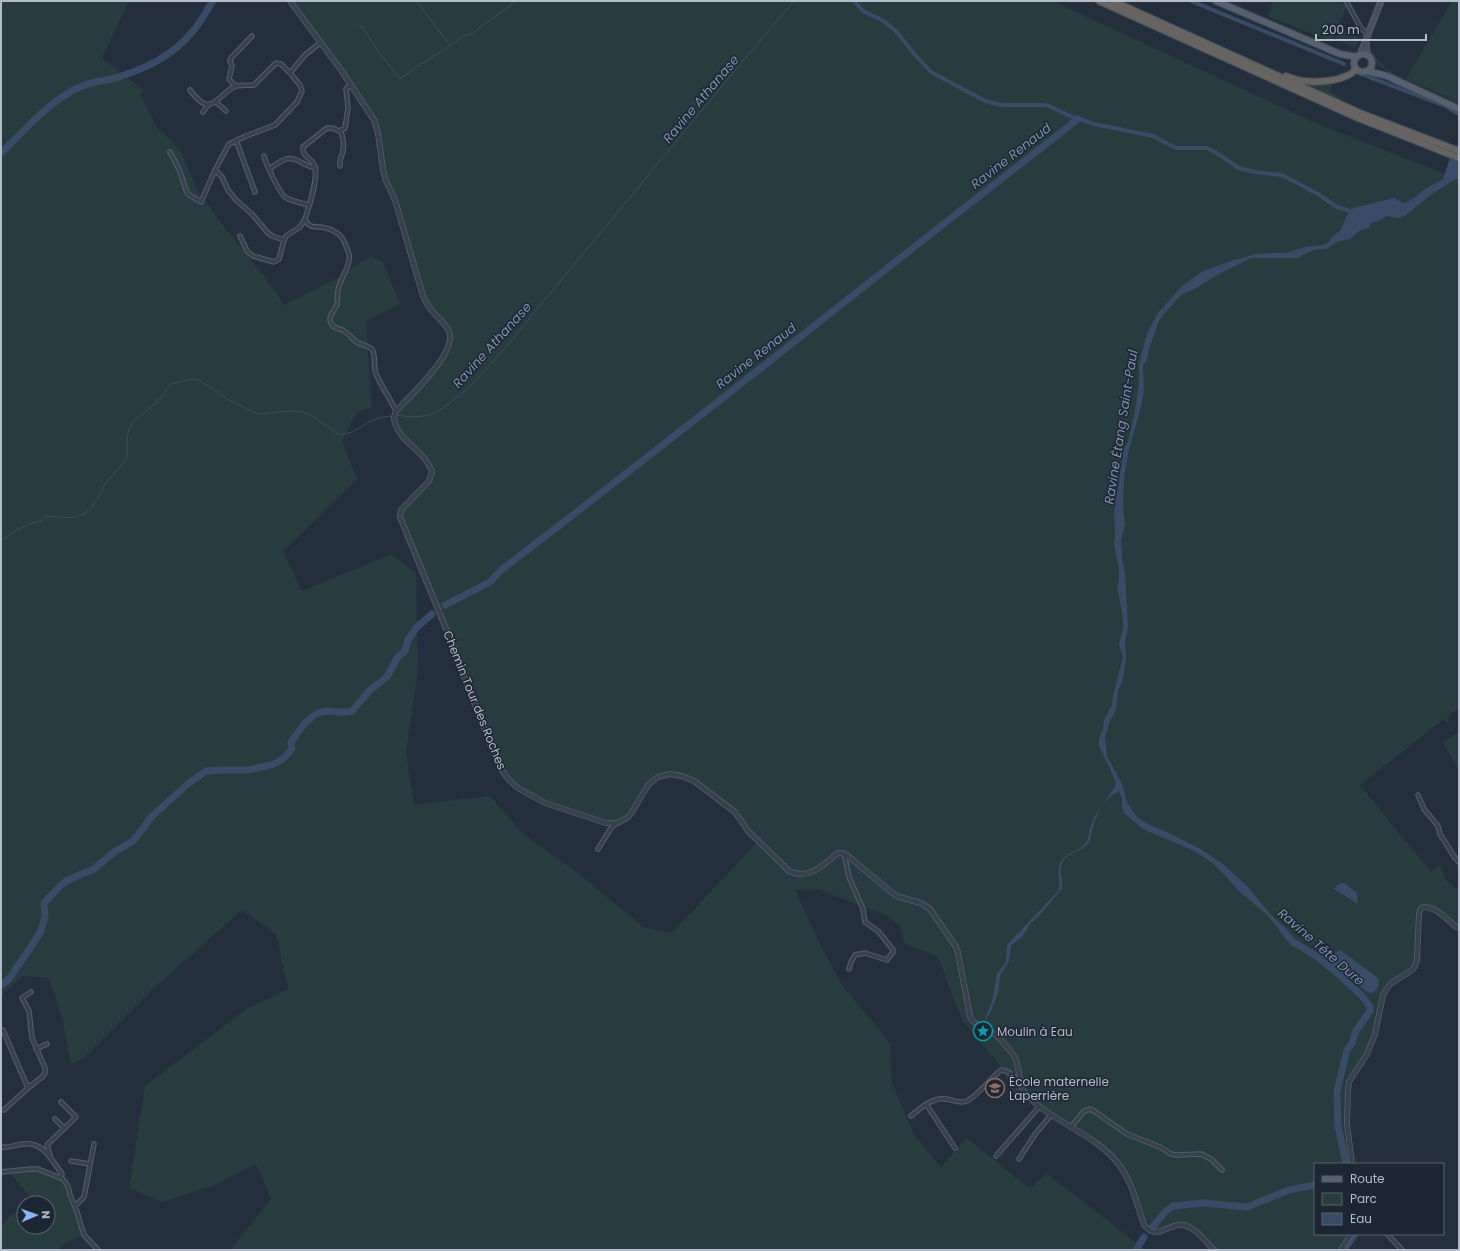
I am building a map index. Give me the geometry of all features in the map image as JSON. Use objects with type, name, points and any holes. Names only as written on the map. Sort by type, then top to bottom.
[{"type":"highway","points":[[1099,1],[1337,109],[1399,135],[1445,149],[1459,151]]},
{"type":"highway","points":[[1113,1],[1360,113],[1445,149],[1459,158]]},
{"type":"highway","points":[[1264,69],[1300,81],[1313,81],[1342,77],[1352,73],[1355,67]]},
{"type":"main road","points":[[1216,1],[1340,54],[1358,56],[1367,55]]},
{"type":"main road","points":[[1355,67],[1354,62],[1367,38],[1381,1]]},
{"type":"main road","points":[[1367,38],[1367,55],[1371,59],[1372,64],[1387,76]]},
{"type":"main road","points":[[1340,54],[1363,72],[1368,71],[1387,76],[1459,109]]},
{"type":"main road","points":[[1368,71],[1372,64]]},
{"type":"street","points":[[290,1],[341,70],[370,114],[376,126],[386,182],[395,200],[422,296],[427,305],[446,326],[450,335],[448,348],[442,360],[396,411],[377,375],[374,365],[374,351],[358,343],[344,331],[336,328],[330,321],[330,316],[337,304],[337,295],[349,259],[349,253],[337,232],[312,227],[306,223],[305,220]]},
{"type":"street","points":[[1346,1],[1367,38]]},
{"type":"street","points":[[238,86],[233,84],[229,79],[232,66],[230,58],[252,36]]},
{"type":"street","points":[[290,73],[305,55],[320,43]]},
{"type":"street","points":[[170,152],[176,162],[188,194],[201,202],[215,170],[229,144],[275,125],[281,121],[297,102],[302,91],[300,85],[290,73],[281,64],[276,63],[254,85],[232,88],[216,102],[208,105],[203,112]]},
{"type":"street","points":[[341,131],[345,128],[348,108],[346,89],[350,85]]},
{"type":"street","points":[[190,90],[201,102],[208,105]]},
{"type":"street","points":[[216,102],[226,111]]},
{"type":"street","points":[[240,236],[247,251],[253,256],[272,262],[278,261],[286,236],[300,227],[305,220],[312,200],[316,168],[313,162],[305,156],[303,147],[327,128],[341,131]]},
{"type":"street","points":[[340,166],[340,157],[344,149],[341,131]]},
{"type":"street","points":[[236,140],[255,192]]},
{"type":"street","points":[[264,156],[281,193],[285,197],[309,205]]},
{"type":"street","points":[[269,169],[283,160],[290,159],[296,160],[310,168],[316,168]]},
{"type":"street","points":[[215,170],[222,177],[228,190],[236,200],[252,214],[267,232],[272,236],[284,240]]},
{"type":"street","name":"Chemin Tour des Roches","points":[[396,411],[394,417],[396,427],[425,458],[432,472],[429,481],[401,510],[400,517],[454,648],[499,766],[508,779],[518,788],[545,803],[606,823],[617,823]]},
{"type":"street","points":[[598,849],[611,828],[631,814],[648,785],[658,777],[670,774],[682,776],[694,781],[735,812],[748,831],[789,871],[794,874],[816,871],[838,853],[844,853],[891,892],[899,897],[921,903],[930,909],[956,947],[970,1016],[973,1022],[979,1027],[991,1032],[1006,1045],[1016,1061],[1020,1082],[1026,1095],[1051,1115],[1100,1145],[1112,1156],[1132,1186],[1144,1226],[1147,1230],[1158,1232],[1178,1225],[1188,1226],[1214,1250]]},
{"type":"street","points":[[1418,795],[1424,809],[1438,826],[1440,834],[1459,862]]},
{"type":"street","points":[[844,853],[849,877],[863,909],[865,922],[879,932],[893,950],[887,960],[865,953],[855,956],[849,969]]},
{"type":"street","points":[[1352,1163],[1347,1124],[1349,1082],[1369,1047],[1374,1034],[1383,995],[1390,984],[1412,970],[1415,966],[1417,960],[1418,914],[1424,906],[1434,909],[1459,928]]},
{"type":"street","points":[[4,1110],[45,1073],[30,1032],[29,1011],[22,998],[31,992]]},
{"type":"street","points":[[3,1030],[28,1088]]},
{"type":"street","points":[[1,1041],[6,1038]]},
{"type":"street","points":[[36,1049],[47,1044]]},
{"type":"street","points":[[911,1116],[927,1103],[939,1099],[959,1102],[968,1100],[1001,1070],[1009,1072],[1020,1082]]},
{"type":"street","points":[[50,1158],[47,1145],[76,1117],[61,1102]]},
{"type":"street","points":[[927,1103],[955,1148]]},
{"type":"street","points":[[996,1156],[1039,1106]]},
{"type":"street","points":[[1071,1128],[1084,1110],[1091,1109],[1132,1137],[1160,1147],[1171,1154],[1201,1154],[1211,1159],[1222,1170]]},
{"type":"street","points":[[1019,1159],[1036,1133],[1051,1115]]},
{"type":"street","points":[[55,1119],[64,1128]]},
{"type":"street","points":[[1,1147],[26,1143],[35,1144],[44,1149],[62,1174],[60,1178]]},
{"type":"street","points":[[75,1206],[84,1198],[94,1144]]},
{"type":"street","points":[[71,1161],[90,1164]]},
{"type":"street","points":[[1,1172],[38,1169],[66,1182],[84,1235],[98,1250]]},
{"type":"street","points":[[1340,1250],[1350,1235]]},
{"type":"street","points":[[1387,1235],[1402,1250]]},
{"type":"green space","points":[[1,1],[129,1],[102,58],[144,91],[140,94],[157,127],[180,149],[198,191],[221,223],[264,276],[284,305],[332,281],[371,256],[383,262],[400,304],[366,321],[372,407],[357,412],[342,441],[357,479],[283,551],[302,591],[391,554],[416,573],[418,671],[406,751],[414,805],[490,796],[524,835],[578,873],[643,927],[672,933],[758,841],[735,812],[694,781],[670,774],[658,777],[648,785],[631,814],[617,823],[606,823],[555,808],[518,788],[499,766],[400,513],[429,481],[430,467],[401,434],[394,417],[442,360],[450,335],[427,305],[405,231],[386,181],[374,120],[290,1],[1053,1],[1318,124],[1445,174],[1450,158],[1459,143],[1459,708],[1449,715],[1448,723],[1444,719],[1360,785],[1431,872],[1440,864],[1446,881],[1459,890],[1459,928],[1433,909],[1421,908],[1415,966],[1390,984],[1383,995],[1375,1034],[1367,1054],[1349,1082],[1347,1124],[1352,1163],[1314,1163],[1314,1235],[1350,1235],[1341,1250],[1214,1250],[1198,1234],[1183,1225],[1158,1232],[1147,1230],[1131,1186],[1112,1156],[1051,1115],[1025,1094],[1018,1100],[1001,1067],[961,1018],[938,957],[904,943],[900,925],[887,916],[820,890],[795,890],[820,944],[843,986],[890,1043],[892,1083],[915,1136],[941,1167],[967,1138],[1030,1189],[1046,1173],[1146,1250],[230,1250],[271,1199],[256,1164],[213,1186],[162,1202],[129,1188],[145,1086],[248,1008],[288,989],[276,934],[242,910],[154,988],[83,1059],[71,1064],[62,1017],[49,978],[23,976],[1,996]]},
{"type":"green space","points":[[1273,1],[1336,1],[1347,5],[1332,42],[1268,16]]},
{"type":"green space","points":[[1452,1],[1459,1],[1459,104],[1406,79]]},
{"type":"green space","points":[[1340,29],[1360,38],[1355,48],[1335,39]]},
{"type":"green space","points":[[1368,44],[1380,62],[1398,77],[1382,68],[1374,61]]},
{"type":"green space","points":[[1333,82],[1330,91],[1343,99],[1342,101],[1307,86],[1308,84]]},
{"type":"green space","points":[[1459,732],[1459,770],[1442,742]]},
{"type":"green space","points":[[38,1169],[66,1181],[77,1212],[82,1235],[60,1246],[60,1250],[1,1250],[1,1225],[16,1211],[16,1235],[56,1235],[56,1195],[29,1195],[8,1172]]},
{"type":"water","points":[[1459,143],[1459,178],[1428,197],[1405,216],[1397,218],[1387,216],[1371,223],[1369,228],[1361,230],[1350,239],[1337,242],[1326,249],[1316,249],[1297,258],[1251,258],[1181,295],[1159,321],[1149,349],[1147,360],[1143,366],[1144,391],[1129,449],[1124,477],[1123,505],[1125,525],[1121,540],[1122,560],[1125,571],[1128,627],[1125,642],[1126,658],[1123,679],[1118,691],[1116,710],[1110,721],[1105,737],[1107,756],[1122,784],[1127,802],[1137,817],[1148,824],[1199,848],[1223,864],[1249,888],[1271,915],[1285,928],[1288,936],[1285,936],[1266,914],[1239,891],[1213,863],[1194,851],[1143,829],[1125,814],[1122,808],[1122,798],[1119,791],[1110,797],[1102,805],[1115,786],[1115,781],[1099,746],[1099,738],[1103,729],[1104,720],[1112,705],[1123,657],[1119,644],[1123,628],[1123,617],[1117,587],[1119,581],[1119,568],[1114,545],[1114,512],[1124,448],[1128,442],[1135,411],[1139,382],[1139,364],[1147,333],[1158,313],[1182,286],[1203,271],[1256,254],[1286,253],[1305,247],[1324,245],[1340,231],[1348,213],[1353,208],[1394,198],[1403,203],[1407,202],[1428,187],[1443,179],[1450,158]]},
{"type":"water","points":[[1101,808],[1092,829],[1089,842],[1083,848],[1067,856],[1062,863],[1061,890],[1039,916],[1031,923],[1022,937],[1011,945],[1009,961],[1000,976],[999,989],[995,1001],[984,1022],[992,1001],[997,974],[1006,962],[1007,945],[1058,891],[1059,866],[1064,857],[1081,848],[1088,840],[1090,828]]},
{"type":"water","points":[[1344,883],[1357,893],[1358,904],[1334,889],[1339,884]]},
{"type":"water","points":[[1340,950],[1378,978],[1379,985],[1375,991],[1370,993],[1366,991],[1331,963],[1331,957]]},
{"type":"waterway","points":[[1,153],[48,108],[69,93],[84,85],[116,78],[138,70],[167,55],[185,40],[199,24],[213,1]]},
{"type":"waterway","points":[[416,1],[450,45]]},
{"type":"waterway","points":[[359,25],[363,28],[378,51],[400,79],[464,35],[473,33],[516,1]]},
{"type":"waterway","name":"Ravine Athanase","points":[[397,415],[409,417],[426,416],[436,412],[460,395],[478,378],[510,342],[794,1]]},
{"type":"waterway","points":[[854,1],[863,11],[882,20],[895,30],[931,72],[985,101],[1002,105],[1049,106],[1070,116],[1094,124],[1153,136],[1177,148],[1207,148],[1239,168],[1255,172],[1282,175],[1318,194],[1337,207],[1354,212]]},
{"type":"waterway","points":[[1191,1],[1344,64]]},
{"type":"waterway","points":[[1361,74],[1445,106],[1459,114]]},
{"type":"waterway","name":"Ravine Renaud","points":[[445,605],[490,582],[500,571],[1078,119]]},
{"type":"waterway","name":"Ravine Athanase","points":[[1,540],[26,526],[42,521],[46,516],[72,517],[84,514],[89,510],[105,484],[122,465],[126,458],[127,436],[132,424],[138,417],[158,401],[171,384],[192,379],[199,380],[229,400],[256,413],[262,414],[288,411],[303,412],[311,415],[338,434],[347,434],[373,420],[392,416]]},
{"type":"waterway","name":"Ravine Renaud","points":[[1,985],[12,975],[41,931],[45,917],[44,903],[61,885],[68,880],[94,869],[114,852],[133,841],[151,817],[189,783],[206,771],[249,770],[274,764],[283,759],[292,749],[291,742],[302,726],[312,717],[329,711],[352,711],[370,690],[387,677],[397,658],[405,651],[408,640],[416,628],[432,614]]},
{"type":"waterway","name":"Ravine Tête Dure","points":[[1283,930],[1293,942],[1318,957],[1337,973],[1362,996],[1370,1007],[1370,1011],[1356,1031],[1352,1043],[1347,1050],[1337,1091],[1338,1126],[1346,1163]]},
{"type":"waterway","name":"Ravine Tête Dure","points":[[1151,1229],[1165,1212],[1173,1206],[1203,1203],[1247,1207],[1289,1190],[1314,1185]]},
{"type":"waterway","points":[[1344,1250],[1354,1235]]},
{"type":"waterway","name":"Ravine Tête Dure","points":[[1136,1250],[1144,1237]]},
{"type":"place","name":"Moulin à Eau","points":[[983,1031]]},
{"type":"place","name":"École maternelle Laperrière","points":[[995,1088]]},
{"type":"water label","name":"Ravine Étang Saint-Paul","points":[[1121,427]]}]
